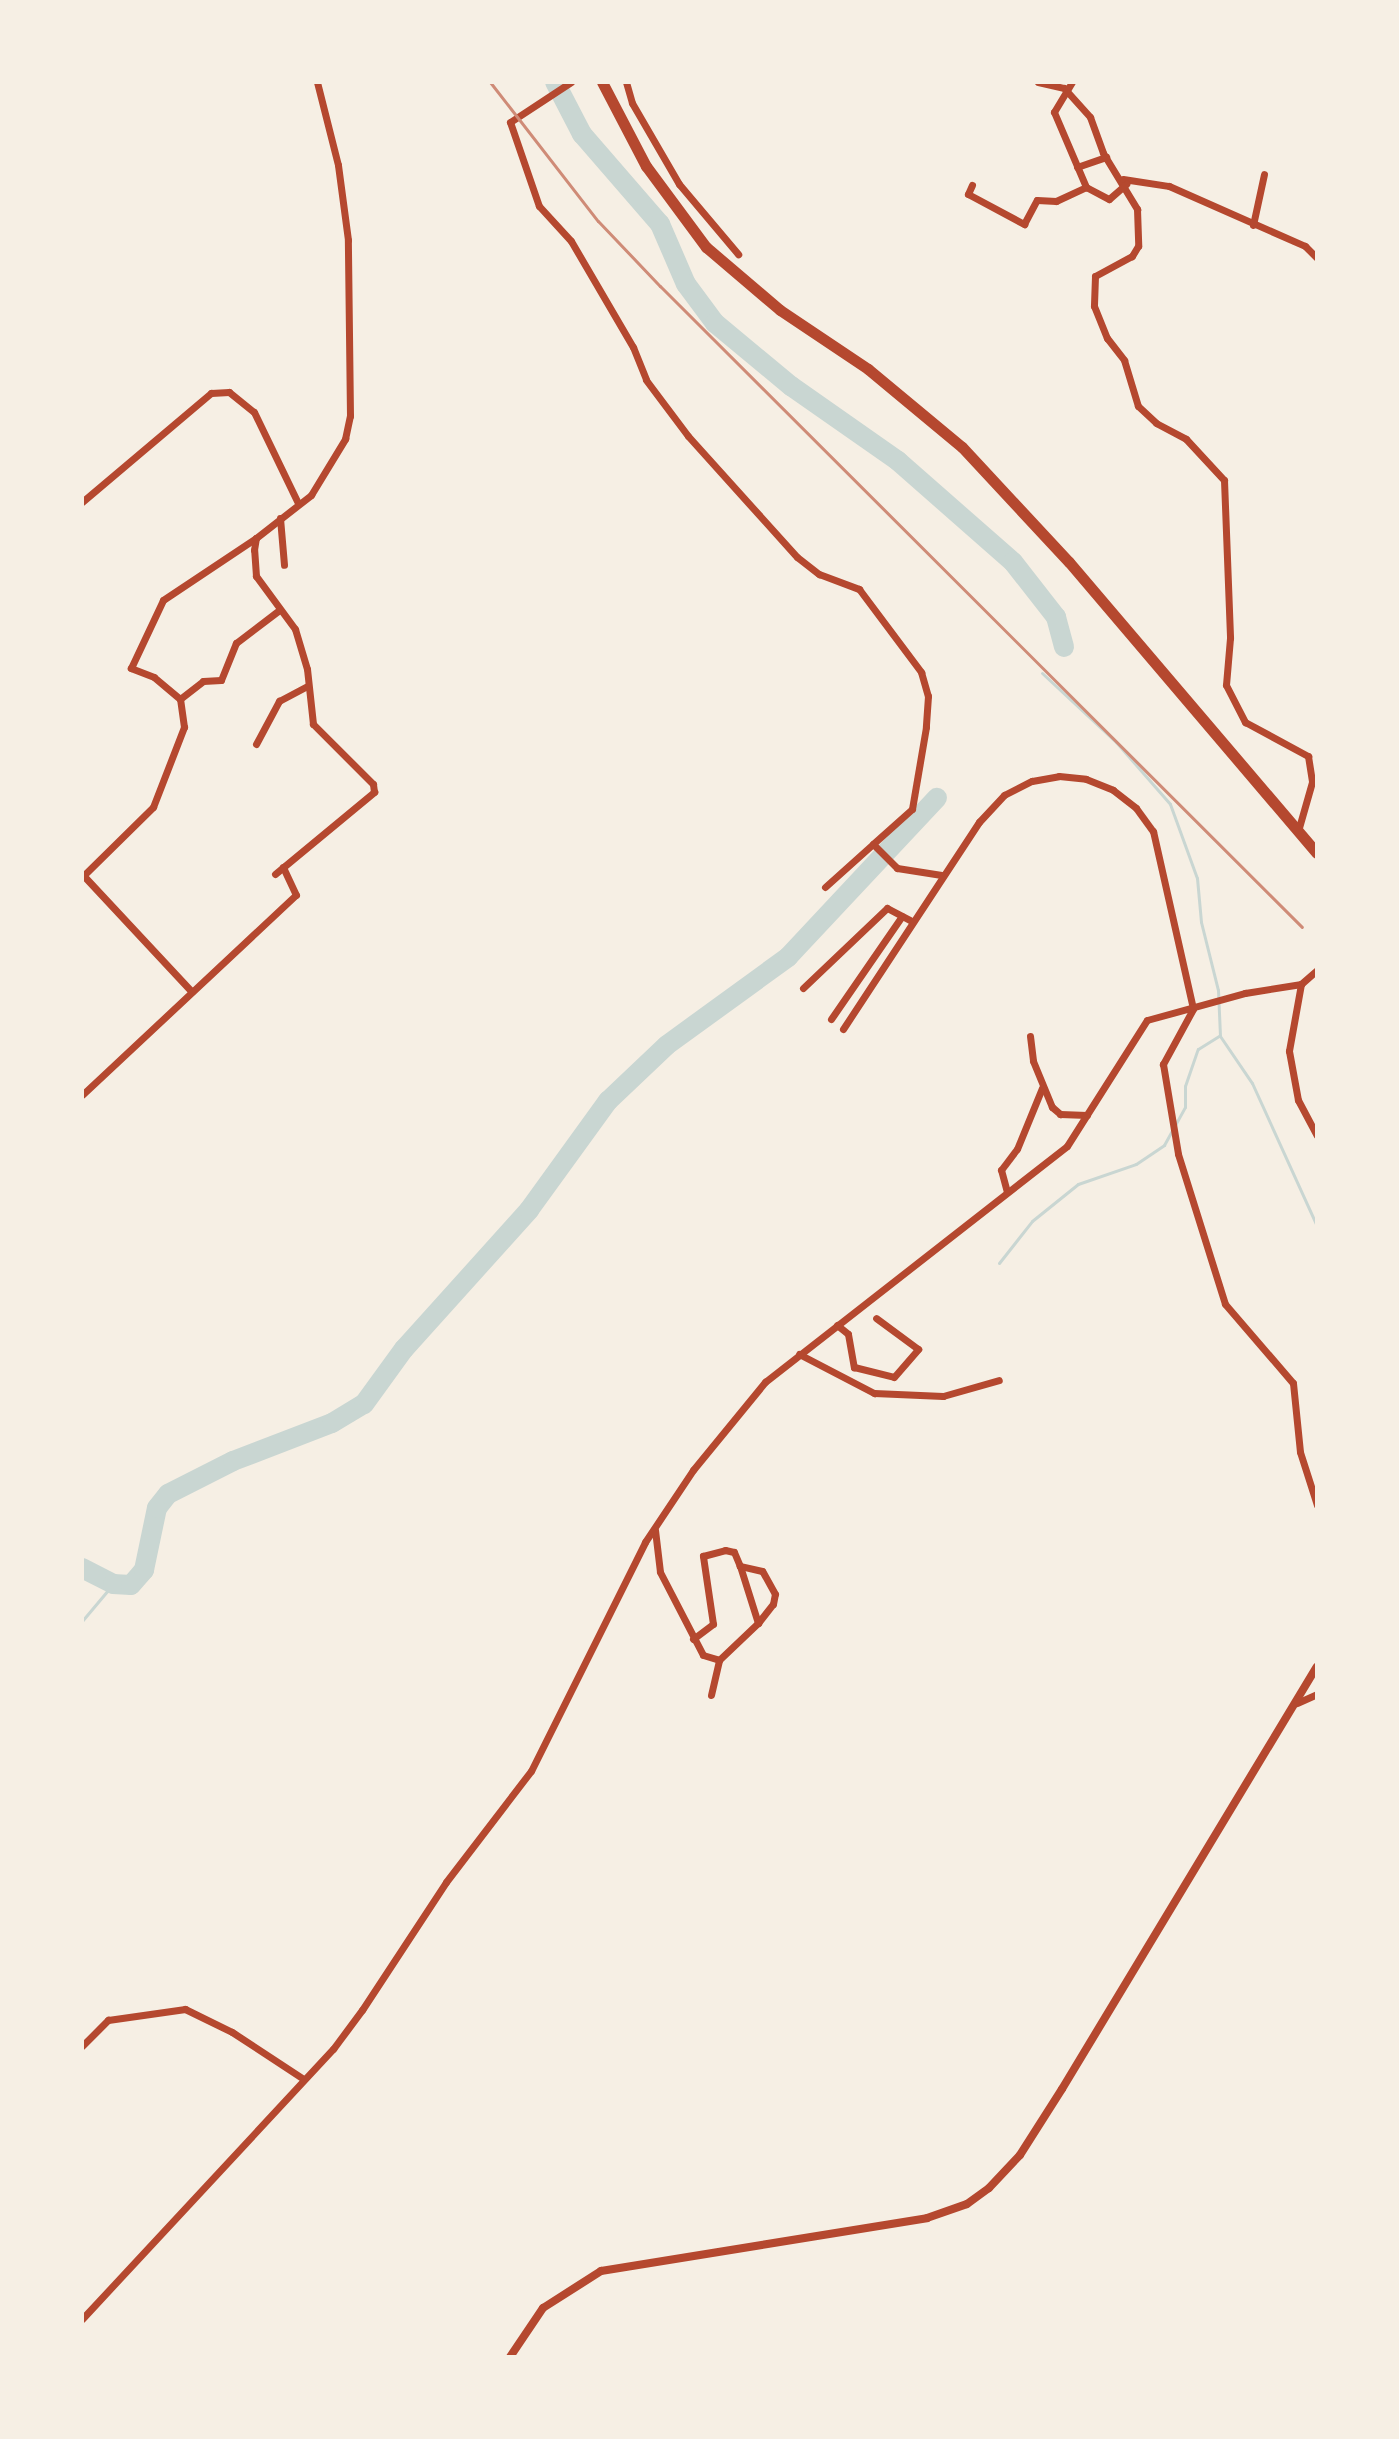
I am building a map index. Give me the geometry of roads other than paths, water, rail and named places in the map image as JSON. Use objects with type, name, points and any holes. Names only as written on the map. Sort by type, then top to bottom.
[{"type":"highway","points":[[602,82],[646,166],[706,247],[780,310],[868,369],[962,447],[1069,562],[1317,853]]},
{"type":"street","points":[[192,992],[83,875],[153,807],[184,727],[180,699],[154,677],[131,668],[163,600],[256,538],[311,495],[345,439],[350,416],[348,240],[338,165],[317,82]]},
{"type":"street","points":[[570,82],[510,122],[539,206],[571,241],[633,347],[646,380],[688,436],[797,557],[819,574],[859,589],[921,672],[928,696],[926,727],[912,809],[875,846],[825,887]]},
{"type":"street","points":[[626,82],[632,103],[679,184],[738,254]]},
{"type":"street","points":[[1038,82],[1064,88],[1090,117],[1106,157],[1125,182],[1139,219],[1138,246],[1132,256],[1095,276],[1094,306],[1107,338],[1124,360],[1138,406],[1156,423],[1186,439],[1224,480],[1230,638],[1226,685],[1245,722],[1308,756],[1312,782],[1298,831]]},
{"type":"street","points":[[1072,82],[1064,88],[1054,112],[1086,187],[1109,199],[1125,182]]},
{"type":"street","points":[[1077,167],[1106,157]]},
{"type":"street","points":[[1253,225],[1264,174]]},
{"type":"street","points":[[1125,182],[1169,186],[1305,246],[1317,258]]},
{"type":"street","points":[[962,204],[972,185]]},
{"type":"street","points":[[968,194],[1024,224],[1037,200],[1056,201],[1086,187]]},
{"type":"street","points":[[82,502],[211,393],[229,392],[254,412],[298,503]]},
{"type":"street","points":[[280,518],[284,565]]},
{"type":"street","points":[[256,538],[256,576],[278,611],[295,629],[313,724],[373,784],[374,792],[275,874]]},
{"type":"street","points":[[180,699],[203,681],[221,680],[236,643],[278,611]]},
{"type":"street","points":[[256,744],[279,701],[307,686]]},
{"type":"street","points":[[831,1019],[1004,795],[1032,781],[1059,776],[1086,779],[1113,790],[1136,808],[1153,831],[1193,1009],[1163,1064],[1178,1154],[1225,1304],[1293,1383],[1300,1452],[1317,1505]]},
{"type":"street","points":[[875,846],[897,868],[941,875]]},
{"type":"street","points":[[82,1095],[296,895],[283,867]]},
{"type":"street","points":[[803,988],[887,908],[906,918]]},
{"type":"street","points":[[843,1029],[906,918]]},
{"type":"street","points":[[82,2319],[355,2020],[446,1882],[531,1771],[655,1530],[693,1470],[765,1382],[1067,1146],[1147,1020],[1245,993],[1301,984],[1317,970]]},
{"type":"street","points":[[1301,984],[1289,1051],[1298,1100],[1317,1135]]},
{"type":"street","points":[[1030,1036],[1042,1088],[1060,1114],[1087,1115]]},
{"type":"street","points":[[1007,1192],[1001,1170],[1017,1149],[1042,1088]]},
{"type":"street","points":[[837,1325],[848,1334],[854,1367],[894,1377],[918,1349],[876,1318]]},
{"type":"street","points":[[799,1354],[874,1393],[943,1396],[999,1380]]},
{"type":"street","points":[[655,1530],[660,1572],[703,1655],[719,1660]]},
{"type":"street","points":[[693,1639],[713,1624],[703,1556],[725,1550],[734,1552],[765,1618]]},
{"type":"street","points":[[711,1695],[719,1660],[765,1618],[775,1594],[762,1571],[740,1566]]},
{"type":"street","points":[[510,2357],[543,2308],[601,2271],[927,2218],[967,2204],[989,2188],[1020,2155],[1062,2089],[1317,1667]]},
{"type":"street","points":[[1297,1703],[1317,1694]]},
{"type":"street","points":[[82,2046],[108,2020],[185,2009],[232,2032],[302,2078]]},
{"type":"waterway","points":[[555,82],[582,134],[660,224],[686,284],[715,323],[791,386],[898,461],[1013,562],[1056,617],[1064,647]]},
{"type":"waterway","points":[[1042,673],[1116,742],[1170,804],[1197,878],[1201,922],[1218,990],[1220,1036],[1252,1083],[1317,1226]]},
{"type":"waterway","points":[[82,1568],[113,1584],[131,1585],[144,1570],[157,1508],[168,1494],[233,1461],[332,1423],[364,1404],[404,1349],[529,1210],[608,1101],[667,1045],[788,957],[937,798]]},
{"type":"waterway","points":[[999,1263],[1032,1221],[1078,1184],[1136,1164],[1164,1145],[1185,1107],[1185,1086],[1198,1049],[1219,1036]]},
{"type":"waterway","points":[[82,1621],[113,1584]]},
{"type":"railway","points":[[490,82],[598,221],[660,286],[1302,927]]}]
